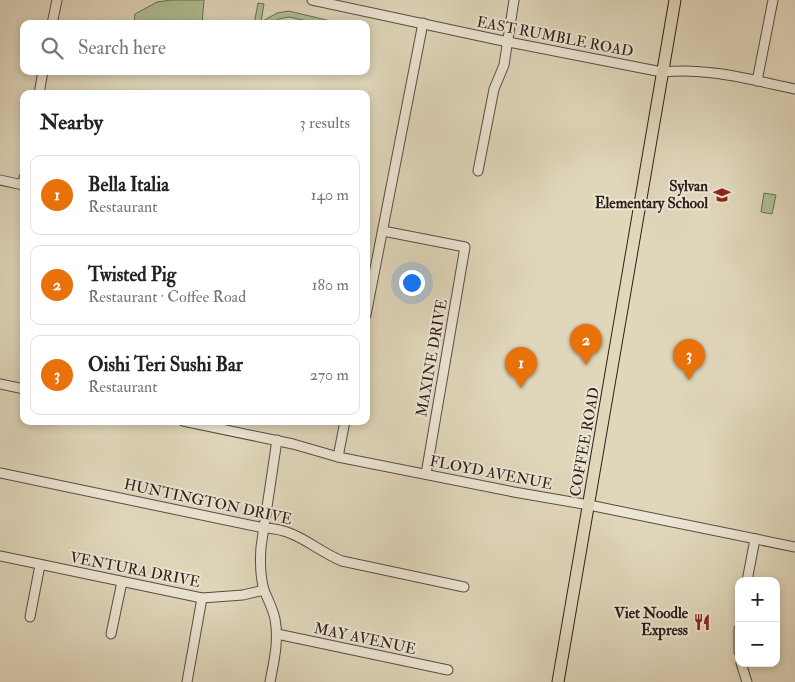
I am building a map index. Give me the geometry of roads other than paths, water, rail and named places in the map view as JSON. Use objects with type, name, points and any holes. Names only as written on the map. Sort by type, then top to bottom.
[{"type":"main road","name":"COFFEE ROAD","points":[[558,682],[675,0]]},
{"type":"street","points":[[53,20],[56,0]]},
{"type":"street","name":"EAST RUMBLE ROAD","points":[[312,0],[508,42],[662,72],[678,70],[706,72],[795,89]]},
{"type":"street","points":[[478,171],[494,89],[504,65],[514,0]]},
{"type":"street","points":[[757,82],[773,0]]},
{"type":"street","points":[[370,296],[423,23]]},
{"type":"street","points":[[40,90],[42,75]]},
{"type":"street","points":[[0,180],[20,182]]},
{"type":"street","name":"MAXINE DRIVE","points":[[383,231],[465,247],[426,474]]},
{"type":"street","points":[[0,384],[20,388]]},
{"type":"street","name":"FLOYD AVENUE","points":[[203,425],[276,440],[338,457],[589,504],[795,546]]},
{"type":"street","points":[[338,457],[344,425]]},
{"type":"street","points":[[270,682],[276,653],[276,634],[272,608],[264,590],[260,563],[276,440]]},
{"type":"street","name":"HUNTINGTON DRIVE","points":[[0,473],[264,528],[275,528],[296,534],[330,556],[342,560],[464,587]]},
{"type":"street","points":[[748,577],[755,539]]},
{"type":"street","name":"VENTURA DRIVE","points":[[0,556],[202,598],[227,597],[264,590]]},
{"type":"street","points":[[30,617],[40,565]]},
{"type":"street","points":[[111,634],[122,582]]},
{"type":"street","points":[[186,682],[202,598]]},
{"type":"street","name":"MAY AVENUE","points":[[276,634],[448,670]]},
{"type":"street","points":[[741,667],[747,682]]},
{"type":"place","name":"Sylvan Elementary School","points":[[722,195]]},
{"type":"place","name":"Twisted Pig","points":[[586,365]]},
{"type":"place","name":"Oishi Teri Sushi Bar","points":[[689,380]]},
{"type":"place","name":"Bella Italia","points":[[521,388]]},
{"type":"place","name":"Viet Noodle Express","points":[[702,622]]}]
